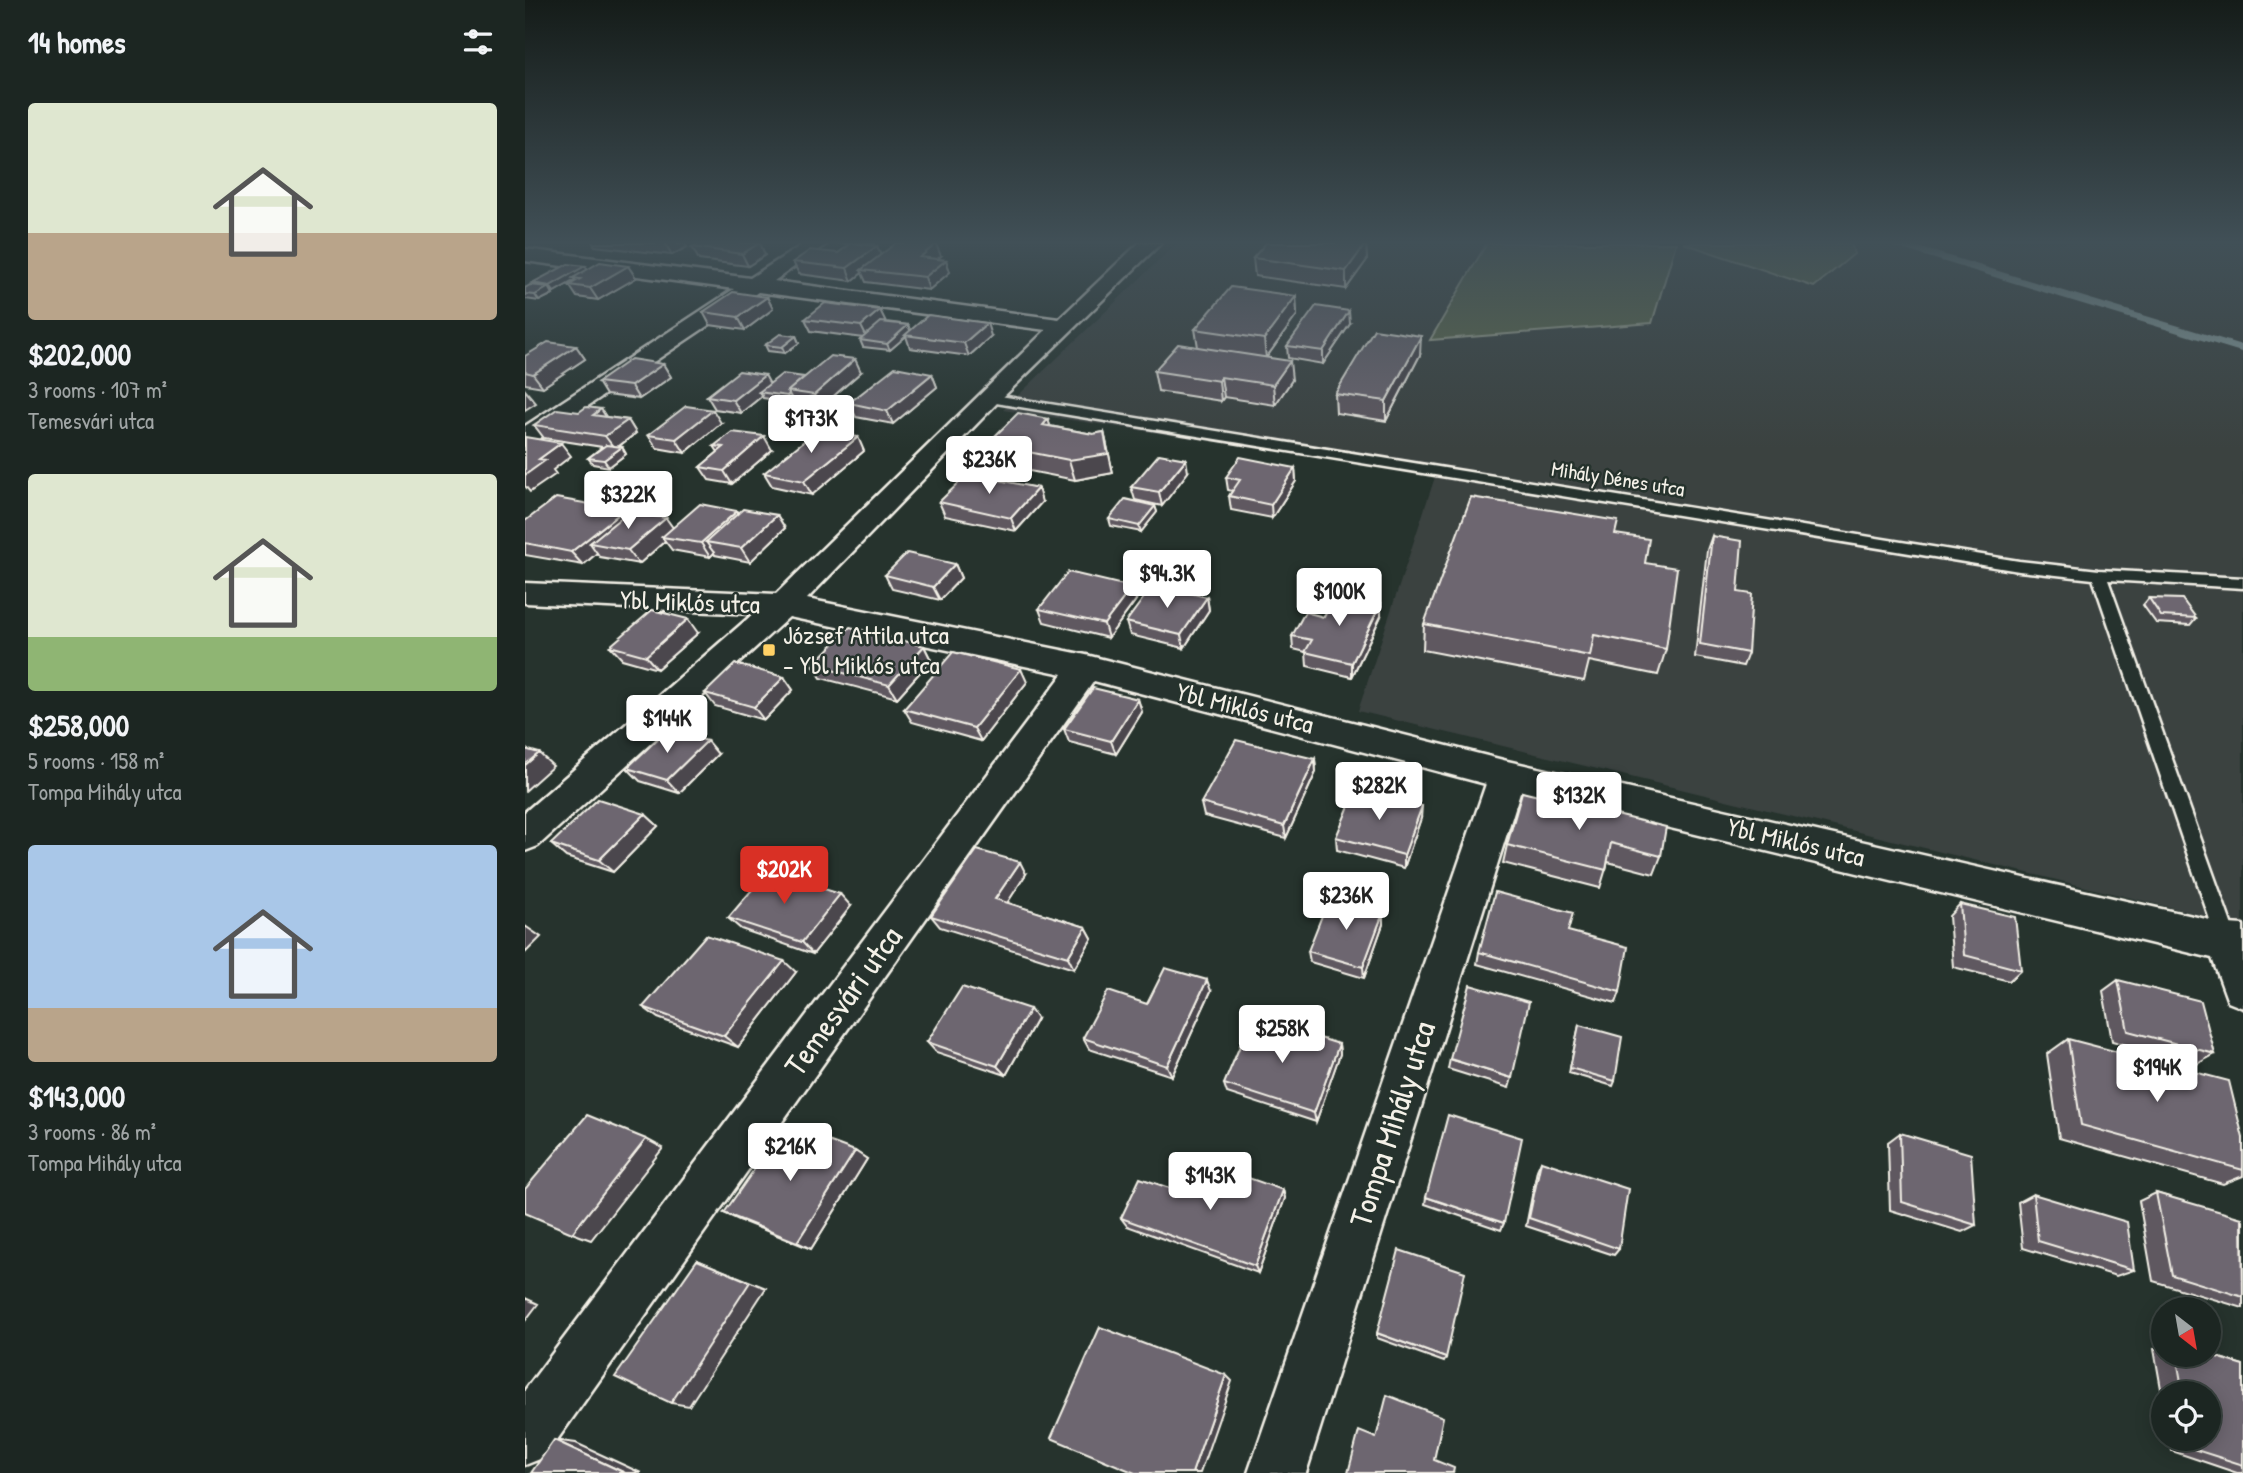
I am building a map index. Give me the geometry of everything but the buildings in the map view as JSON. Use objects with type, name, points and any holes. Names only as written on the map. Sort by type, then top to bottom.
[{"type":"street","points":[[525,437],[715,312]]},
{"type":"street","points":[[957,312],[1064,326]]},
{"type":"street","points":[[525,835],[783,605],[988,398],[1079,312]]},
{"type":"street","name":"Ybl Miklós utca","points":[[525,593],[783,605],[1086,667],[1507,775],[2235,944]]},
{"type":"street","name":"Temesvári utca","points":[[525,1437],[1086,667]]},
{"type":"street","name":"Tompa Mihály utca","points":[[1277,1473],[1507,775]]},
{"type":"street","points":[[2235,944],[2243,988]]},
{"type":"lane","name":"Mihály Dénes utca","points":[[988,398],[2005,564],[2099,575],[2243,583]]},
{"type":"lane","points":[[2099,575],[2235,944]]},
{"type":"shaded area","points":[[1105,312],[1446,312],[1430,339],[1652,323],[1655,312],[2243,312],[2243,925],[1358,711],[1436,474],[1003,410]]},
{"type":"green space","points":[[1447,312],[1655,312],[1652,323],[1430,340]]},
{"type":"waterway","points":[[2120,312],[2243,349]]},
{"type":"place","name":"József Attila utca - Ybl Miklós utca","points":[[769,650]]}]
